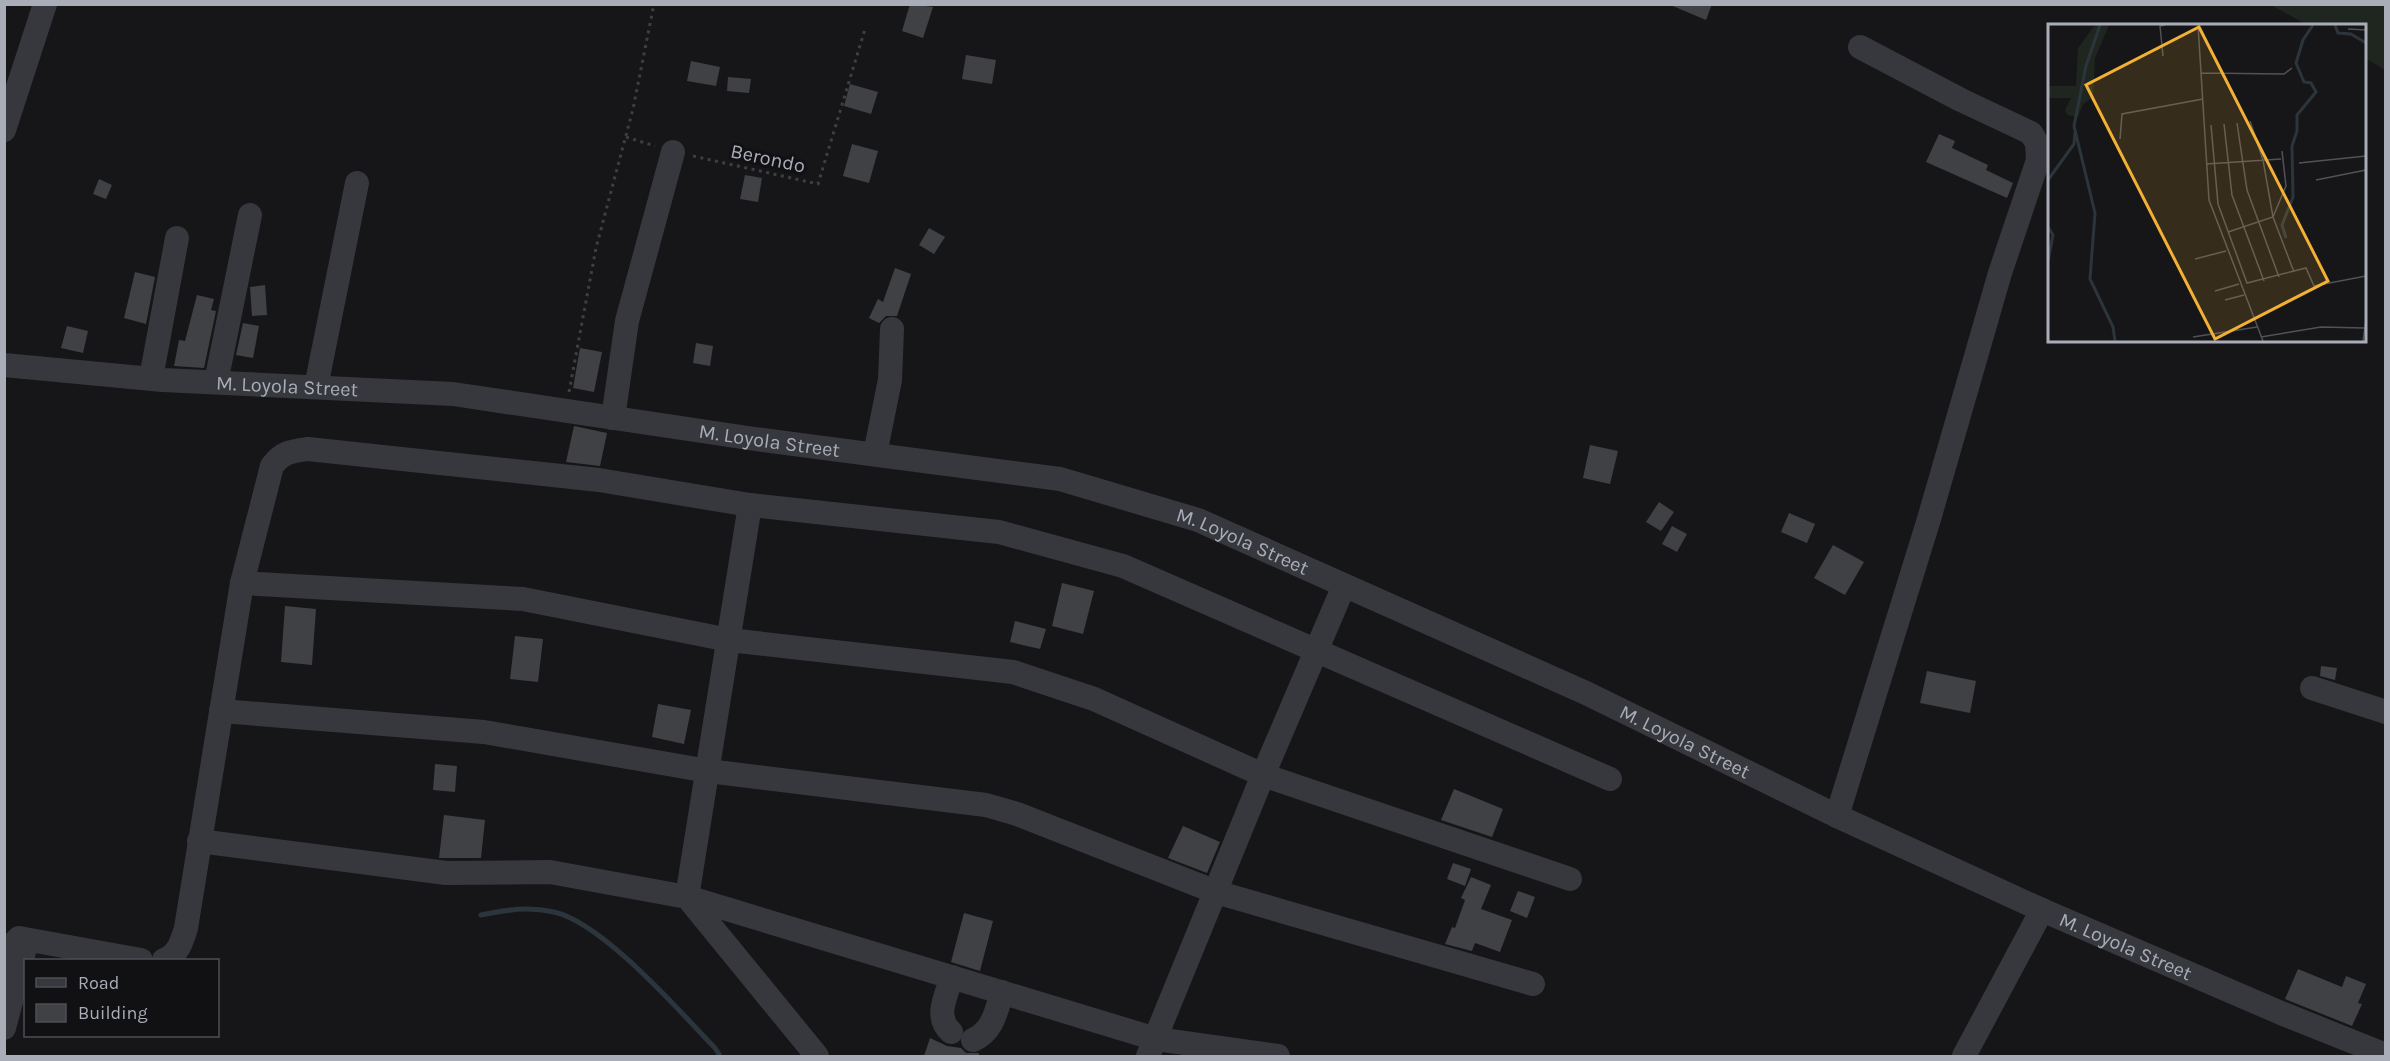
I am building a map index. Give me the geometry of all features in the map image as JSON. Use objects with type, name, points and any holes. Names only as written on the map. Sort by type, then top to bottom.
[{"type":"street","points":[[4,130],[45,4]]},
{"type":"street","points":[[1837,816],[1929,519],[2000,273],[2038,160],[2037,143],[2031,133],[1961,100],[1860,47]]},
{"type":"street","points":[[613,418],[627,321],[674,152]]},
{"type":"street","points":[[316,387],[357,183]]},
{"type":"street","points":[[216,382],[250,215]]},
{"type":"street","points":[[151,378],[177,238]]},
{"type":"street","points":[[875,454],[890,380],[892,329]]},
{"type":"street","name":"M. Loyola Street","points":[[4,365],[151,378],[453,394],[1060,479],[1198,520],[1586,693],[1837,816],[2042,910],[2280,1013],[2385,1055]]},
{"type":"street","points":[[168,959],[171,958],[180,945],[186,928],[242,582],[272,466],[279,455],[291,451],[308,449],[598,480],[750,505],[999,532],[1124,566],[1610,779]]},
{"type":"street","points":[[750,505],[687,897],[817,1056]]},
{"type":"street","points":[[242,582],[523,599],[729,640],[1013,672],[1094,699],[1263,775],[1570,879]]},
{"type":"street","points":[[1152,1048],[1263,775],[1340,596]]},
{"type":"street","points":[[2312,688],[2385,711]]},
{"type":"street","points":[[221,711],[484,732],[708,771],[986,805],[1017,814],[1216,892],[1533,984]]},
{"type":"street","points":[[199,841],[446,873],[550,872],[687,897],[1002,992],[1152,1048],[1278,1056]]},
{"type":"street","points":[[1964,1056],[2042,910]]},
{"type":"street","points":[[4,972],[13,944],[23,939],[135,959]]},
{"type":"street","points":[[4,1028],[23,939]]},
{"type":"street","points":[[952,977],[941,1017],[944,1025],[962,1036],[983,1036],[993,1022],[1002,992]]},
{"type":"path","points":[[566,411],[596,248],[626,137],[654,4]]},
{"type":"path","name":"Berondo","points":[[626,137],[674,152],[818,184],[865,29]]},
{"type":"shaded area","points":[[2271,5],[2385,5],[2385,70],[2366,59],[2366,24],[2305,24]]},
{"type":"building","points":[[910,4],[933,7],[923,38],[902,31]]},
{"type":"building","points":[[1668,4],[1712,4],[1706,20]]},
{"type":"building","points":[[966,55],[996,60],[992,84],[962,79]]},
{"type":"building","points":[[691,61],[720,67],[716,86],[687,81]]},
{"type":"building","points":[[728,77],[751,79],[749,93],[727,91]]},
{"type":"building","points":[[850,84],[878,92],[871,114],[844,106]]},
{"type":"building","points":[[1939,134],[1955,141],[1952,148],[1988,165],[1986,170],[2013,183],[2007,198],[1926,162]]},
{"type":"building","points":[[852,144],[878,151],[869,183],[843,176]]},
{"type":"building","points":[[745,175],[762,178],[758,202],[740,199]]},
{"type":"building","points":[[99,179],[112,185],[106,199],[93,194]]},
{"type":"building","points":[[929,228],[945,237],[934,254],[919,245]]},
{"type":"building","points":[[895,268],[911,274],[897,316],[886,316],[879,323],[869,318],[878,299],[883,302]]},
{"type":"building","points":[[135,272],[155,277],[146,324],[124,318]]},
{"type":"building","points":[[265,285],[267,315],[252,316],[250,287]]},
{"type":"building","points":[[197,295],[214,299],[211,310],[216,311],[204,368],[174,366],[179,340],[185,341]]},
{"type":"building","points":[[243,323],[259,326],[253,358],[236,355]]},
{"type":"building","points":[[67,326],[88,331],[83,353],[61,348]]},
{"type":"building","points":[[696,343],[713,346],[710,366],[693,363]]},
{"type":"building","points":[[580,348],[602,352],[594,392],[573,388]]},
{"type":"building","points":[[574,426],[607,433],[600,466],[566,462]]},
{"type":"building","points":[[1590,445],[1618,451],[1610,484],[1583,478]]},
{"type":"building","points":[[1659,502],[1674,512],[1661,531],[1646,522]]},
{"type":"building","points":[[1789,513],[1815,524],[1807,543],[1781,532]]},
{"type":"building","points":[[1672,526],[1687,534],[1677,552],[1662,544]]},
{"type":"building","points":[[1833,545],[1864,562],[1845,595],[1814,578]]},
{"type":"building","points":[[1062,583],[1094,591],[1083,634],[1052,626]]},
{"type":"building","points":[[285,606],[316,609],[312,665],[281,662]]},
{"type":"building","points":[[1015,621],[1046,629],[1040,649],[1010,642]]},
{"type":"building","points":[[515,636],[543,639],[538,682],[510,679]]},
{"type":"building","points":[[2321,666],[2337,668],[2335,680],[2320,676]]},
{"type":"building","points":[[1927,671],[1976,681],[1970,713],[1920,703]]},
{"type":"building","points":[[658,704],[691,710],[684,744],[652,737]]},
{"type":"building","points":[[435,764],[457,766],[455,792],[433,790]]},
{"type":"building","points":[[1454,789],[1503,809],[1492,837],[1441,820]]},
{"type":"building","points":[[444,815],[485,820],[481,858],[439,858]]},
{"type":"building","points":[[1183,826],[1220,842],[1207,873],[1168,858]]},
{"type":"building","points":[[1453,863],[1471,869],[1465,886],[1447,879]]},
{"type":"building","points":[[1471,877],[1491,885],[1481,909],[1512,920],[1500,952],[1475,943],[1472,951],[1445,944],[1452,927],[1455,928],[1465,900],[1461,898]]},
{"type":"building","points":[[1518,891],[1535,897],[1527,918],[1510,911]]},
{"type":"building","points":[[964,913],[993,921],[980,971],[951,962]]},
{"type":"building","points":[[2298,969],[2342,987],[2346,976],[2366,984],[2358,1003],[2362,1004],[2352,1026],[2285,999]]},
{"type":"building","points":[[930,1038],[947,1046],[961,1048],[966,1053],[979,1053],[979,1056],[924,1056]]},
{"type":"waterway","points":[[481,915],[508,910],[535,909],[554,912],[574,919],[617,950],[639,970],[715,1048],[720,1056]]}]
